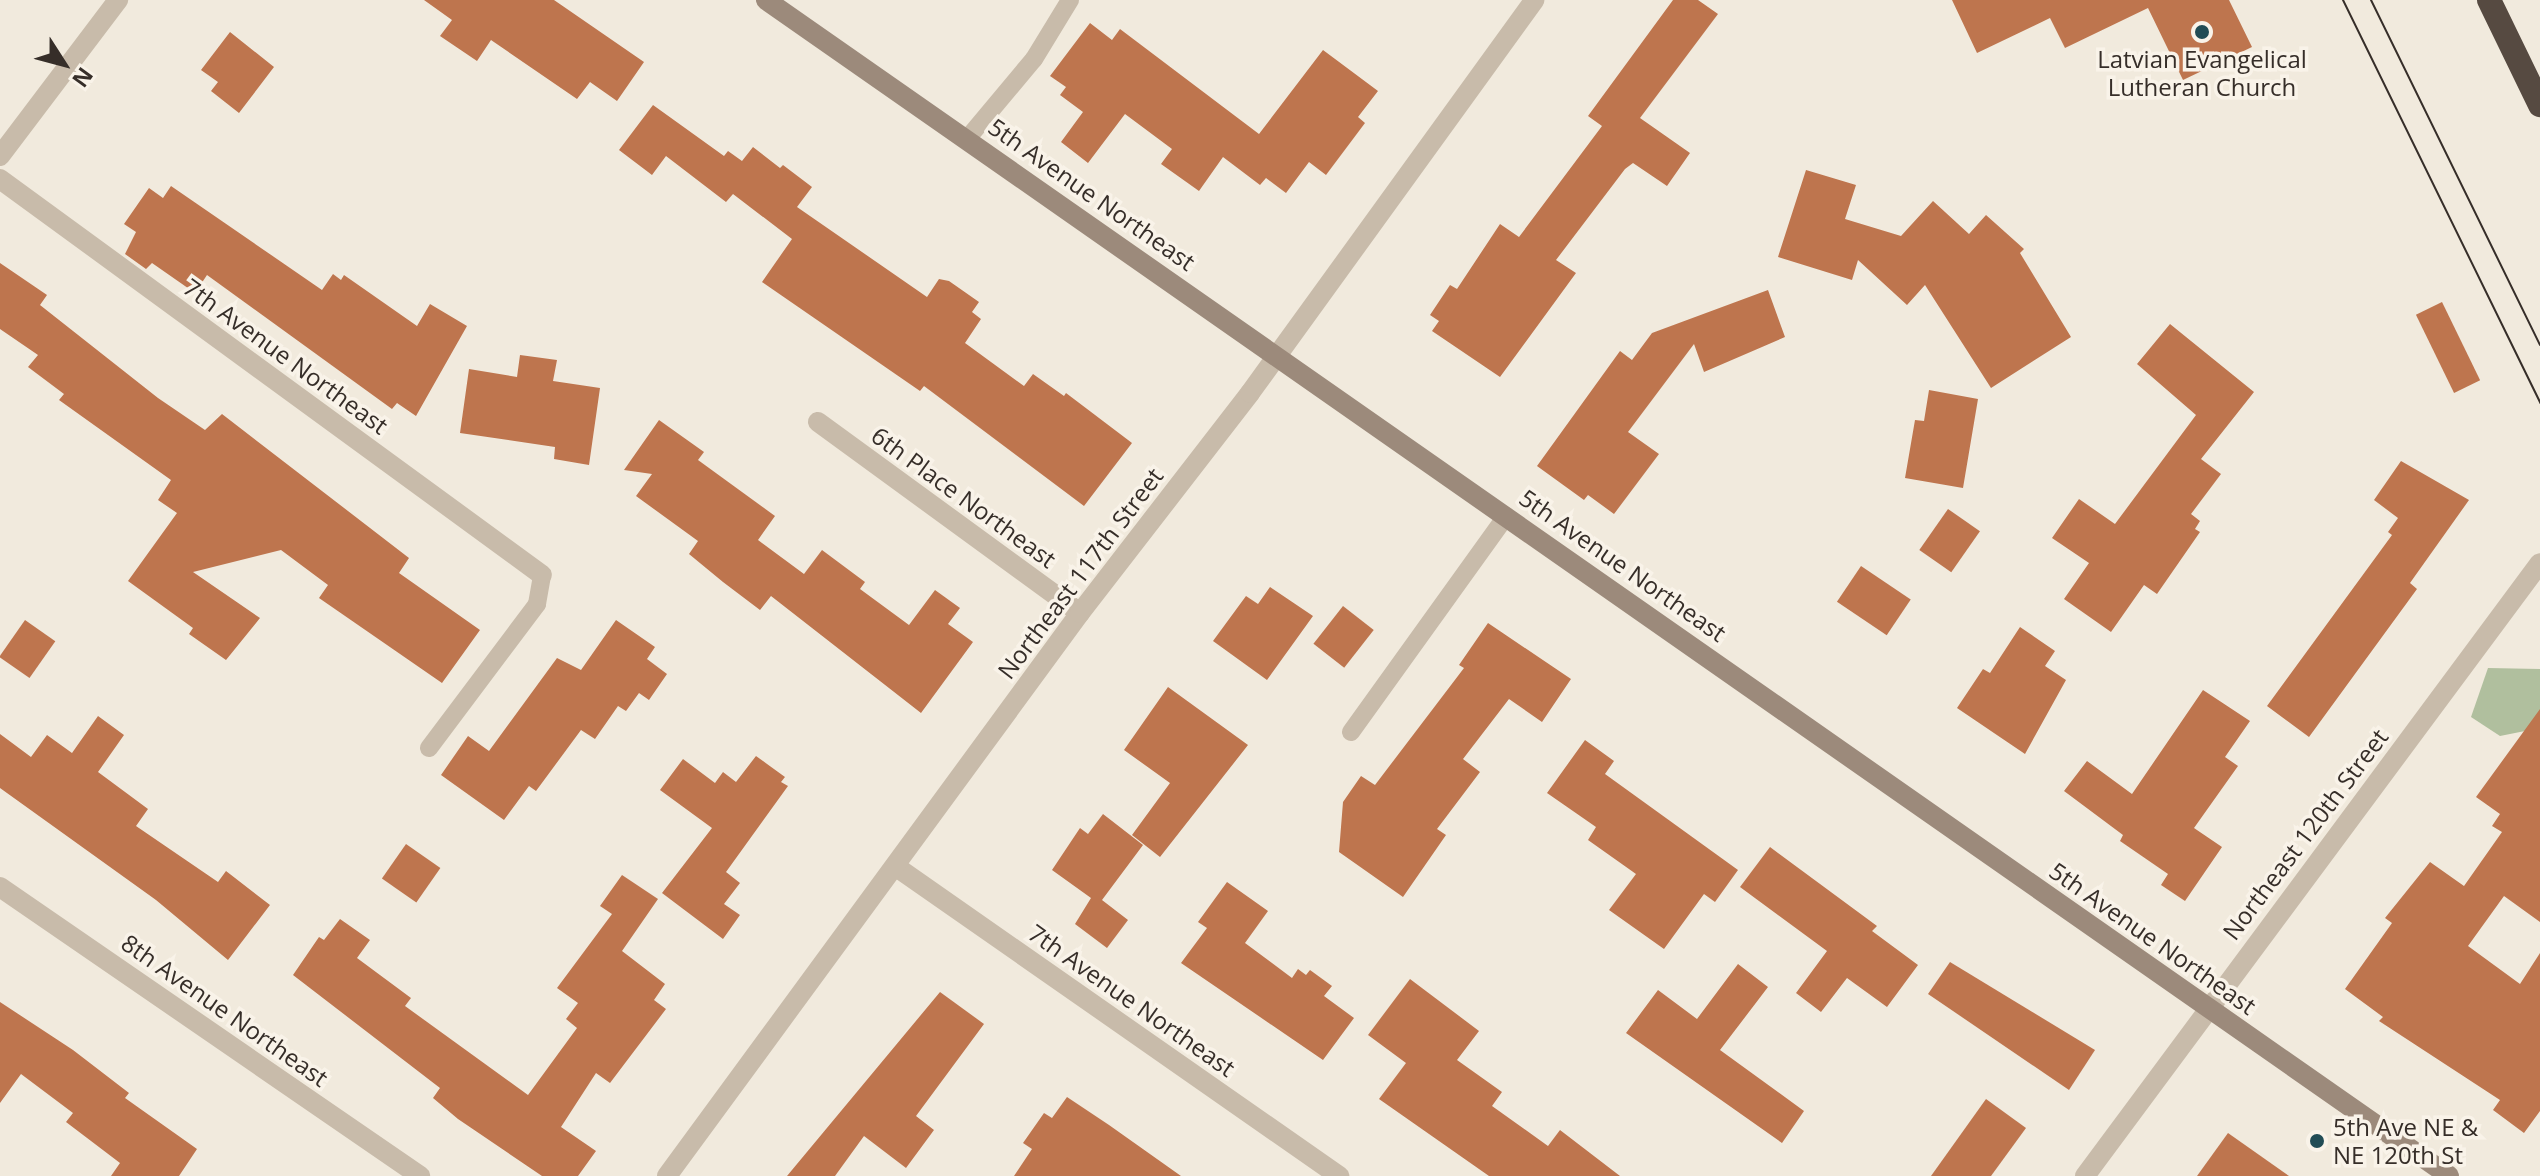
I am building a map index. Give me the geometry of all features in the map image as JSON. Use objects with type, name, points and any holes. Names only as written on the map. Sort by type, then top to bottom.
[{"type":"highway","points":[[2489,0],[2540,105]]},
{"type":"main road","name":"5th Avenue Northeast","points":[[766,0],[2449,1176]]},
{"type":"street","points":[[0,156],[118,0]]},
{"type":"street","name":"Northeast 117th Street","points":[[667,1176],[1080,613],[1277,355],[1534,0]]},
{"type":"street","name":"7th Avenue Northeast","points":[[0,179],[542,575]]},
{"type":"street","name":"6th Place Northeast","points":[[818,422],[1080,613]]},
{"type":"street","name":"Northeast 120th Street","points":[[2085,1176],[2540,563]]},
{"type":"street","name":"7th Avenue Northeast","points":[[895,866],[1339,1176]]},
{"type":"street","name":"8th Avenue Northeast","points":[[0,887],[420,1176]]},
{"type":"lane","points":[[967,139],[1034,59],[1070,0]]},
{"type":"lane","points":[[1351,732],[1506,516]]},
{"type":"lane","points":[[429,748],[537,604],[542,575]]},
{"type":"green space","points":[[2488,668],[2540,669],[2540,728],[2500,736],[2471,717]]},
{"type":"building","points":[[424,0],[554,0],[644,62],[617,101],[590,82],[577,99],[491,40],[477,61],[440,36],[452,20]]},
{"type":"building","points":[[1673,0],[1698,0],[1718,14],[1640,118],[1690,153],[1667,186],[1633,163],[1625,169],[1556,260],[1576,273],[1500,377],[1432,331],[1439,321],[1430,315],[1450,285],[1457,289],[1500,224],[1519,237],[1602,126],[1588,116]]},
{"type":"building","name":"Latvian Evangelical Lutheran Church","points":[[1952,0],[2229,0],[2252,47],[2183,80],[2148,8],[2065,48],[2050,18],[1977,53]]},
{"type":"building","points":[[1090,23],[1112,40],[1120,29],[1259,134],[1323,50],[1378,91],[1358,117],[1365,123],[1326,175],[1309,162],[1286,193],[1266,178],[1260,185],[1223,157],[1199,191],[1161,164],[1172,149],[1125,114],[1088,163],[1061,142],[1083,112],[1060,95],[1066,87],[1050,76]]},
{"type":"building","points":[[230,32],[274,67],[239,113],[211,91],[218,82],[201,70]]},
{"type":"building","points":[[653,105],[724,156],[728,151],[742,161],[753,147],[780,168],[783,165],[812,187],[797,207],[927,297],[939,279],[949,281],[979,302],[972,312],[981,319],[965,343],[1024,386],[1033,374],[1064,396],[1066,393],[1132,443],[1084,506],[924,386],[920,391],[762,282],[792,239],[733,194],[726,202],[666,156],[652,175],[619,150]]},
{"type":"building","points":[[1806,170],[1856,185],[1845,219],[1901,236],[1933,201],[1969,234],[1986,215],[2024,249],[2020,253],[2071,337],[1991,388],[1925,285],[1907,305],[1858,260],[1852,280],[1778,257]]},
{"type":"building","points":[[171,186],[322,290],[333,274],[341,280],[344,275],[417,326],[430,304],[467,326],[416,416],[397,403],[392,409],[207,275],[195,293],[152,263],[146,269],[125,254],[136,232],[124,224],[149,188],[163,198]]},
{"type":"building","points":[[0,263],[47,295],[40,305],[158,398],[205,430],[222,414],[409,558],[399,573],[480,630],[442,683],[319,598],[328,585],[281,550],[193,572],[260,618],[226,660],[189,634],[193,628],[128,581],[177,513],[158,500],[171,480],[59,400],[64,394],[28,367],[38,355],[0,329]]},
{"type":"building","points":[[1768,290],[1785,337],[1704,372],[1694,344],[1628,432],[1659,454],[1614,514],[1588,495],[1584,500],[1537,466],[1620,351],[1632,360],[1652,333]]},
{"type":"building","points":[[2442,302],[2480,380],[2454,393],[2416,315]]},
{"type":"building","points":[[2170,324],[2254,392],[2201,459],[2221,474],[2191,514],[2200,521],[2195,529],[2200,532],[2157,594],[2144,585],[2111,632],[2064,599],[2089,563],[2052,538],[2079,499],[2115,524],[2196,415],[2137,364]]},
{"type":"building","points":[[520,355],[557,360],[553,381],[600,388],[589,465],[554,459],[555,447],[460,433],[469,369],[517,377]]},
{"type":"building","points":[[1929,390],[1978,399],[1963,488],[1905,478],[1915,420],[1924,421]]},
{"type":"building","points":[[659,420],[704,452],[698,460],[775,516],[758,540],[804,574],[822,550],[865,582],[860,589],[909,625],[935,590],[960,608],[948,624],[973,642],[921,713],[771,596],[760,610],[723,582],[689,554],[698,541],[636,496],[652,474],[624,470]]},
{"type":"building","points":[[2401,461],[2469,500],[2410,583],[2417,589],[2309,737],[2267,706],[2392,535],[2388,532],[2398,518],[2374,500]]},
{"type":"building","points":[[1948,509],[1980,531],[1951,572],[1919,550]]},
{"type":"building","points":[[1861,566],[1911,600],[1887,635],[1837,602]]},
{"type":"building","points":[[1270,587],[1313,616],[1267,680],[1213,641],[1246,596],[1258,604]]},
{"type":"building","points":[[1343,606],[1374,630],[1344,668],[1313,644]]},
{"type":"building","points":[[25,620],[55,641],[29,678],[0,657]]},
{"type":"building","points":[[616,620],[655,647],[647,659],[667,674],[649,700],[639,693],[626,711],[618,706],[595,739],[581,730],[536,791],[529,786],[504,820],[441,775],[468,736],[489,751],[557,658],[581,670]]},
{"type":"building","points":[[1488,623],[1571,679],[1542,722],[1509,699],[1463,759],[1480,772],[1437,829],[1446,835],[1403,897],[1339,852],[1343,802],[1361,776],[1375,785],[1464,668],[1459,665]]},
{"type":"building","points":[[2020,627],[2055,651],[2045,666],[2066,680],[2025,754],[1957,708],[1983,669],[1990,673]]},
{"type":"building","points":[[1168,687],[1248,745],[1160,857],[1132,835],[1170,783],[1124,750]]},
{"type":"building","points":[[2203,690],[2250,721],[2225,757],[2238,766],[2194,828],[2222,847],[2185,901],[2161,885],[2168,874],[2120,841],[2123,835],[2064,791],[2087,761],[2132,794]]},
{"type":"building","points":[[2540,709],[2540,922],[2504,896],[2468,946],[2520,984],[2540,953],[2540,1111],[2524,1133],[2493,1110],[2500,1100],[2379,1021],[2383,1017],[2345,989],[2392,923],[2385,918],[2430,862],[2464,886],[2502,832],[2492,826],[2500,814],[2476,797]]},
{"type":"building","points":[[98,716],[124,735],[98,772],[148,809],[136,826],[218,882],[226,871],[270,905],[228,960],[156,900],[0,788],[0,734],[31,757],[47,735],[72,753]]},
{"type":"building","points":[[1585,740],[1614,761],[1605,774],[1738,870],[1715,902],[1704,894],[1664,949],[1609,910],[1636,874],[1588,840],[1596,827],[1547,793]]},
{"type":"building","points":[[756,756],[785,777],[781,782],[788,786],[726,872],[740,883],[724,904],[740,915],[723,939],[662,893],[712,828],[660,790],[683,759],[715,783],[723,772],[736,782]]},
{"type":"building","points":[[1103,814],[1143,845],[1102,900],[1128,920],[1107,948],[1075,924],[1091,898],[1052,870],[1080,828],[1088,834]]},
{"type":"building","points":[[406,844],[440,868],[416,902],[382,878]]},
{"type":"building","points":[[1770,847],[1877,926],[1872,931],[1918,965],[1887,1007],[1847,978],[1821,1012],[1796,993],[1827,951],[1740,887]]},
{"type":"building","points":[[622,875],[658,899],[622,951],[665,984],[654,1000],[666,1009],[610,1083],[596,1073],[561,1127],[596,1151],[578,1176],[542,1176],[458,1119],[433,1098],[440,1088],[293,975],[319,937],[324,940],[340,919],[370,940],[357,958],[411,998],[405,1006],[528,1095],[577,1028],[566,1019],[578,1003],[557,988],[612,914],[600,906]]},
{"type":"building","points":[[1227,882],[1268,911],[1245,943],[1292,978],[1298,969],[1306,975],[1310,970],[1332,986],[1324,996],[1354,1018],[1323,1060],[1181,963],[1207,928],[1198,922]]},
{"type":"building","points":[[1950,962],[2095,1050],[2069,1090],[1928,994]]},
{"type":"building","points":[[1738,964],[1768,987],[1720,1050],[1804,1111],[1782,1143],[1626,1033],[1658,990],[1697,1019]]},
{"type":"building","points":[[1410,979],[1479,1031],[1457,1060],[1502,1092],[1492,1106],[1548,1146],[1560,1130],[1620,1176],[1489,1176],[1379,1099],[1406,1063],[1368,1035]]},
{"type":"building","points":[[940,992],[984,1024],[916,1116],[934,1130],[906,1168],[864,1136],[835,1176],[787,1176]]},
{"type":"building","points":[[0,1002],[73,1050],[129,1093],[125,1098],[197,1149],[179,1176],[111,1176],[120,1163],[66,1122],[73,1113],[21,1074],[0,1103]]},
{"type":"building","points":[[1067,1097],[1181,1176],[1014,1176],[1032,1149],[1023,1143],[1044,1113],[1052,1118]]},
{"type":"building","points":[[1986,1099],[2026,1128],[1991,1176],[1931,1176]]},
{"type":"building","points":[[2228,1133],[2289,1176],[2197,1176]]},
{"type":"tram line","points":[[2343,0],[2540,403]]},
{"type":"tram line","points":[[2371,0],[2540,345]]},
{"type":"place","name":"Latvian Evangelical Lutheran Church","points":[[2202,32]]},
{"type":"place","name":"5th Ave NE & NE 120th St","points":[[2317,1141]]}]
